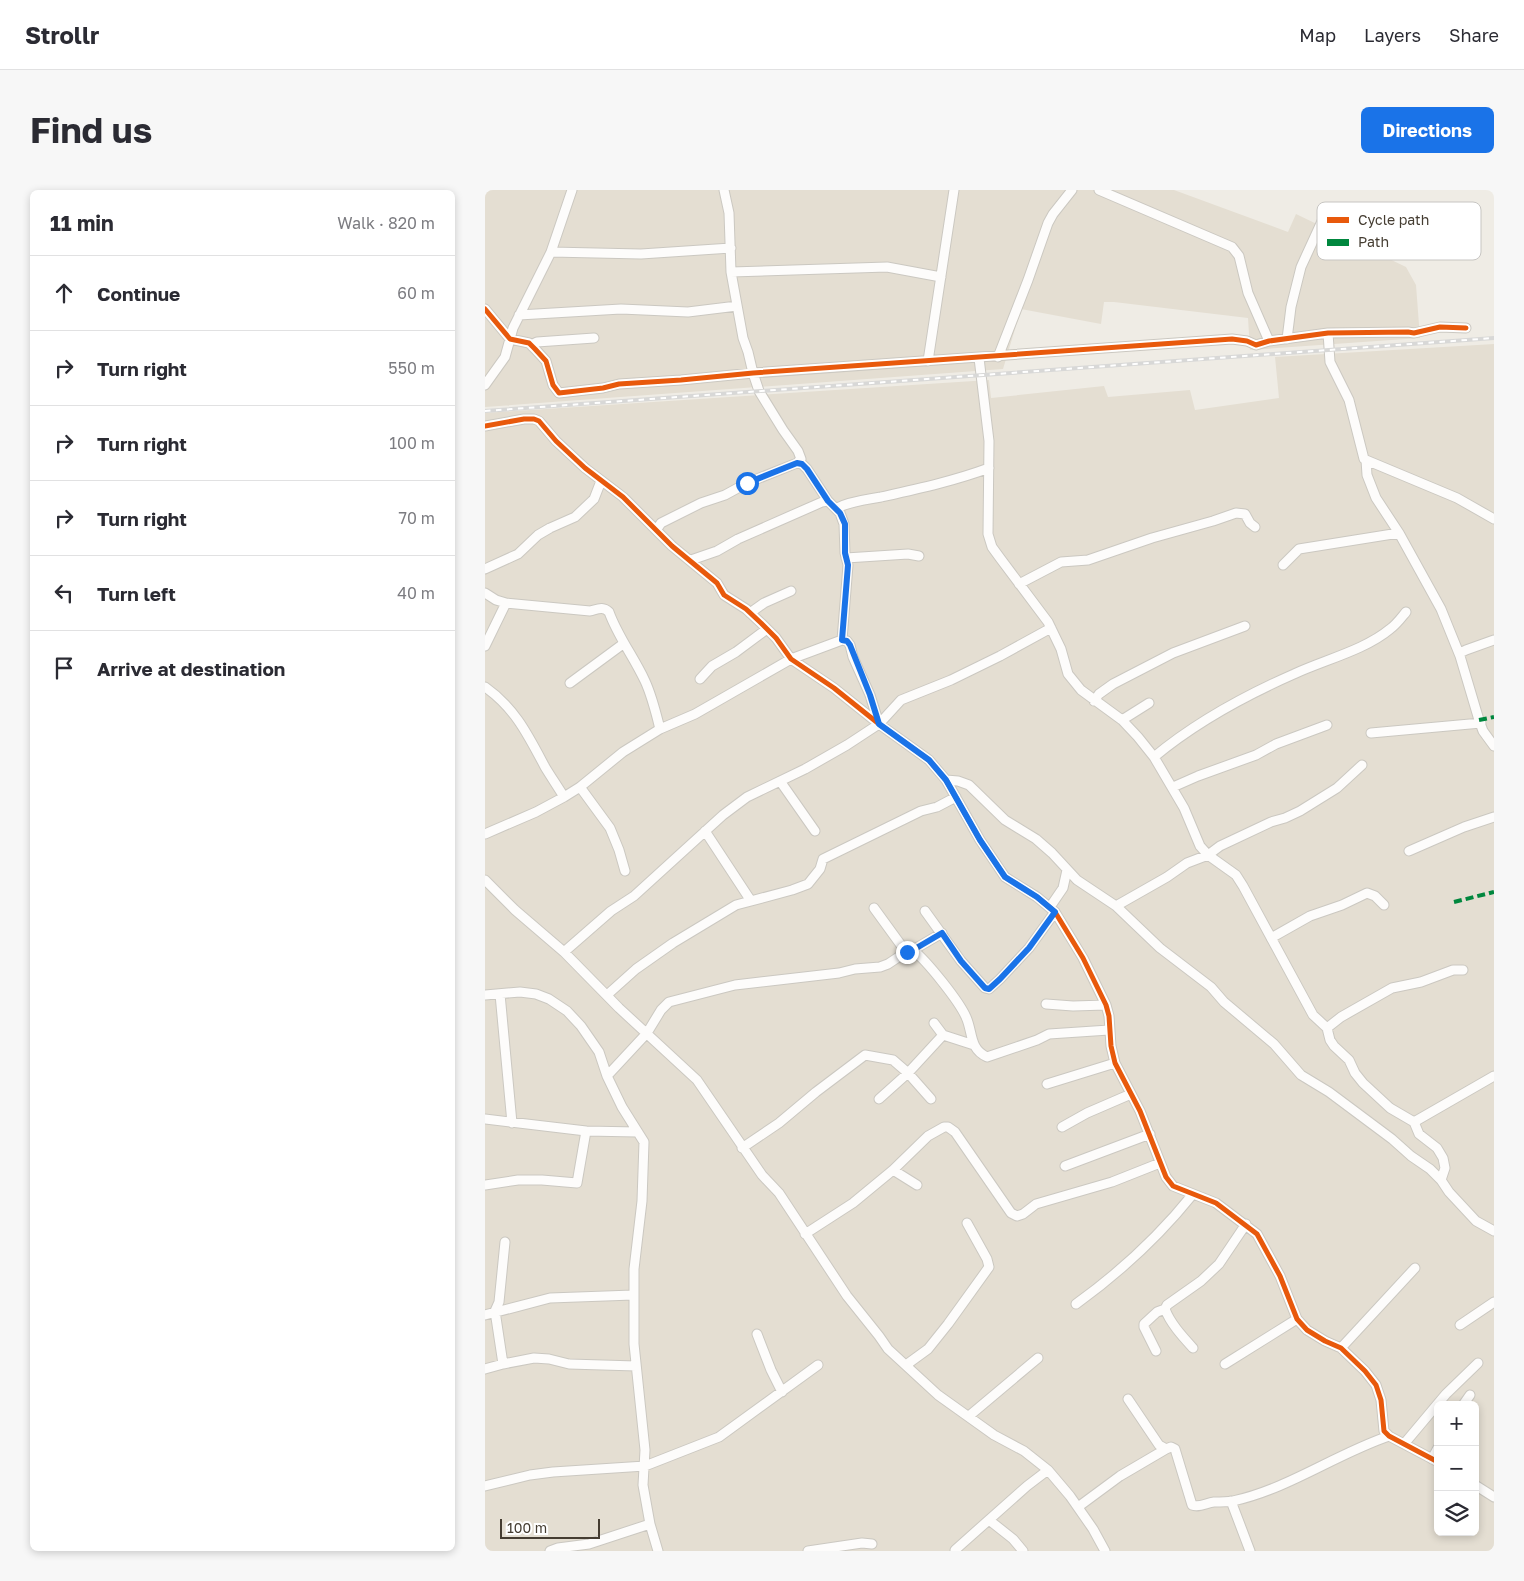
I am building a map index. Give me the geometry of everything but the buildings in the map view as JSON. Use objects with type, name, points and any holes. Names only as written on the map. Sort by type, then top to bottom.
[{"type":"street","points":[[485,385],[505,357],[519,316],[551,252],[572,190]]},
{"type":"street","points":[[657,529],[661,523],[701,503],[725,495],[756,479],[801,460],[801,455],[759,391],[743,338],[731,272],[729,213],[724,190]]},
{"type":"street","points":[[928,361],[954,190]]},
{"type":"street","points":[[998,356],[1048,223],[1072,190]]},
{"type":"street","points":[[1099,190],[1232,247],[1239,256],[1248,293],[1269,341]]},
{"type":"street","points":[[1287,338],[1291,307],[1301,266],[1317,232]]},
{"type":"street","points":[[551,252],[641,254],[731,248]]},
{"type":"street","points":[[731,272],[887,267],[941,277]]},
{"type":"street","points":[[519,316],[621,309],[687,312],[737,306]]},
{"type":"street","points":[[485,308],[510,339],[529,343],[546,361],[553,385],[559,393],[603,388],[619,384],[753,373],[1232,340],[1247,341],[1255,345],[1287,338],[1328,334],[1414,333],[1440,327],[1466,328]]},
{"type":"street","points":[[1328,334],[1330,362],[1349,400],[1364,459],[1366,460],[1367,475],[1376,498],[1399,533],[1441,609],[1460,656],[1480,722],[1494,746]]},
{"type":"street","points":[[531,345],[537,342],[594,338]]},
{"type":"street","points":[[979,358],[989,441],[988,534],[992,547],[1048,622],[1061,649],[1068,674],[1081,690],[1122,720],[1154,757],[1184,808],[1200,846],[1208,855],[1235,875],[1243,886],[1313,1015],[1327,1028],[1330,1040],[1334,1046],[1349,1060],[1355,1073],[1363,1083],[1390,1108],[1414,1122],[1419,1134],[1437,1148],[1443,1158],[1445,1168],[1441,1180]]},
{"type":"street","points":[[485,426],[524,418],[539,421],[601,481],[623,497],[672,546],[717,583],[725,595],[751,613],[767,629],[791,660],[834,688],[879,724],[929,760],[946,780],[980,840],[1005,877],[1053,909],[1083,958],[1106,1005],[1115,1063],[1141,1111],[1166,1178],[1173,1186],[1216,1203],[1257,1234],[1269,1252],[1297,1319],[1307,1330],[1341,1348],[1365,1370],[1376,1385],[1381,1400],[1384,1431],[1389,1436],[1434,1459]]},
{"type":"street","points":[[1366,460],[1457,498],[1494,519]]},
{"type":"street","points":[[797,463],[802,464],[807,469],[828,501],[837,508],[845,524],[848,565],[842,640]]},
{"type":"street","points":[[837,508],[865,498],[879,497],[956,480],[989,468]]},
{"type":"street","points":[[485,569],[518,554],[537,535],[575,517],[594,499],[601,481]]},
{"type":"street","points":[[691,560],[717,551],[738,539],[828,501]]},
{"type":"street","points":[[1019,584],[1061,562],[1088,560],[1152,538],[1213,522],[1236,513],[1245,514],[1250,523],[1255,527]]},
{"type":"street","points":[[1283,565],[1299,549],[1399,533]]},
{"type":"street","points":[[846,558],[908,554],[919,556]]},
{"type":"street","points":[[751,613],[765,603],[791,591]]},
{"type":"street","points":[[485,594],[495,600],[506,602],[590,611],[605,608],[609,612],[623,644],[646,683],[660,729]]},
{"type":"street","points":[[485,646],[506,602]]},
{"type":"street","points":[[1154,757],[1173,741],[1219,710],[1295,673],[1375,639],[1391,629],[1405,612]]},
{"type":"street","points":[[1094,700],[1113,684],[1173,653],[1245,626]]},
{"type":"street","points":[[565,952],[611,911],[634,896],[723,815],[747,797],[847,745],[879,724],[901,700],[951,680],[1051,628]]},
{"type":"street","points":[[700,679],[712,666],[736,652],[767,629]]},
{"type":"street","points":[[485,834],[536,812],[580,787],[623,752],[660,729],[695,714],[791,660],[842,640],[847,641],[850,645],[870,695],[879,724]]},
{"type":"street","points":[[1460,656],[1462,652],[1494,640]]},
{"type":"street","points":[[571,683],[623,644]]},
{"type":"street","points":[[485,686],[522,723],[563,797]]},
{"type":"street","points":[[1122,720],[1149,703]]},
{"type":"street","points":[[1371,732],[1480,722]]},
{"type":"street","points":[[1173,787],[1327,725]]},
{"type":"street","points":[[1116,906],[1161,881],[1187,863],[1208,855],[1234,839],[1300,810],[1337,788],[1362,765]]},
{"type":"street","points":[[946,780],[958,781],[969,785],[1005,820],[1036,839],[1077,880],[1116,906],[1160,948],[1211,987],[1235,1012],[1274,1044],[1301,1075],[1329,1092],[1430,1169],[1476,1221],[1494,1231]]},
{"type":"street","points":[[780,781],[815,831]]},
{"type":"street","points":[[580,787],[610,828],[625,871]]},
{"type":"street","points":[[607,995],[636,969],[673,943],[736,905],[803,887],[815,877],[823,859],[921,811],[956,797]]},
{"type":"street","points":[[1409,851],[1464,827],[1494,817]]},
{"type":"street","points":[[705,831],[751,901]]},
{"type":"street","points":[[925,911],[961,961],[985,988],[989,989],[1029,948],[1053,909],[1063,888],[1067,870]]},
{"type":"street","points":[[485,880],[515,910],[565,952],[607,995],[697,1080],[761,1175],[779,1193],[847,1296],[888,1349],[938,1395],[994,1435],[1024,1451],[1048,1470],[1093,1529],[1105,1551]]},
{"type":"street","points":[[1271,938],[1310,916],[1342,905],[1367,893],[1375,896],[1383,904]]},
{"type":"street","points":[[873,908],[910,951],[932,971],[963,1011],[974,1045],[980,1054],[987,1057],[1049,1034],[1109,1030]]},
{"type":"street","points":[[607,1076],[647,1033],[661,1010],[669,1002],[735,985],[880,967],[942,933]]},
{"type":"street","points":[[1327,1028],[1341,1017],[1392,988],[1421,982],[1453,970],[1463,970]]},
{"type":"street","points":[[485,995],[520,992],[536,994],[549,999],[567,1011],[581,1026],[599,1052],[607,1076],[622,1107],[644,1142],[642,1201],[634,1268],[633,1295],[636,1366],[640,1384],[645,1466],[643,1485],[650,1524],[658,1551]]},
{"type":"street","points":[[500,994],[512,1123]]},
{"type":"street","points":[[1046,1004],[1073,1006],[1106,1005]]},
{"type":"street","points":[[934,1022],[943,1035],[974,1045]]},
{"type":"street","points":[[879,1098],[908,1073],[943,1035]]},
{"type":"street","points":[[742,1148],[779,1123],[865,1055],[893,1060],[908,1073],[931,1099]]},
{"type":"street","points":[[1047,1084],[1115,1063]]},
{"type":"street","points":[[1414,1122],[1494,1076]]},
{"type":"street","points":[[1062,1127],[1087,1113],[1131,1094]]},
{"type":"street","points":[[485,1119],[586,1131],[637,1132]]},
{"type":"street","points":[[805,1234],[853,1203],[893,1170],[929,1136],[944,1127],[948,1127],[955,1132],[1011,1213],[1017,1216],[1023,1214],[1036,1204],[1112,1182],[1160,1163]]},
{"type":"street","points":[[485,1185],[532,1180],[577,1183],[586,1131]]},
{"type":"street","points":[[1065,1166],[1150,1134]]},
{"type":"street","points":[[893,1170],[917,1185]]},
{"type":"street","points":[[1076,1304],[1101,1285],[1136,1253],[1180,1210],[1193,1194]]},
{"type":"street","points":[[906,1365],[928,1349],[989,1267],[987,1259],[967,1223]]},
{"type":"street","points":[[1156,1351],[1144,1324],[1157,1312],[1165,1309],[1167,1305],[1201,1281],[1219,1264],[1246,1224]]},
{"type":"street","points":[[503,1364],[495,1311],[499,1302],[505,1242]]},
{"type":"street","points":[[1341,1348],[1415,1268]]},
{"type":"street","points":[[485,1314],[550,1298],[633,1295]]},
{"type":"street","points":[[1460,1325],[1494,1302]]},
{"type":"street","points":[[1165,1309],[1193,1348]]},
{"type":"street","points":[[1225,1364],[1297,1319]]},
{"type":"street","points":[[757,1334],[782,1392]]},
{"type":"street","points":[[485,1369],[534,1358],[549,1359],[569,1364],[636,1366]]},
{"type":"street","points":[[969,1416],[1038,1358]]},
{"type":"street","points":[[1404,1444],[1446,1394],[1478,1363]]},
{"type":"street","points":[[485,1486],[530,1475],[553,1472],[645,1466],[719,1437],[818,1365]]},
{"type":"street","points":[[1466,1401],[1470,1395]]},
{"type":"street","points":[[1128,1399],[1159,1445],[1165,1449]]},
{"type":"street","points":[[1077,1507],[1120,1476],[1171,1447],[1175,1449],[1191,1505],[1199,1506],[1231,1501],[1296,1478],[1365,1444],[1389,1436]]},
{"type":"street","points":[[955,1550],[1027,1486],[1048,1470]]},
{"type":"street","points":[[1479,1487],[1494,1496]]},
{"type":"street","points":[[1231,1501],[1250,1551]]},
{"type":"street","points":[[989,1520],[1023,1551]]},
{"type":"street","points":[[549,1551],[589,1544],[650,1524]]},
{"type":"street","points":[[808,1551],[862,1543],[873,1544]]},
{"type":"shaded area","points":[[485,190],[1174,190],[1288,232],[1296,214],[1317,224],[1317,260],[1391,260],[1406,267],[1416,285],[1420,338],[1250,350],[1248,318],[1104,302],[1101,324],[1021,309],[1003,369],[485,407]]},
{"type":"shaded area","points":[[1494,344],[1494,1551],[485,1551],[485,413],[989,380],[991,398],[1104,386],[1108,397],[1190,390],[1195,410],[1279,398],[1275,357]]},
{"type":"railway","points":[[485,411],[1494,338]]},
{"type":"marked path","points":[[1479,720],[1494,717]]},
{"type":"marked path","points":[[1454,902],[1494,892]]},
{"type":"cycle path","points":[[485,309],[510,339],[529,343],[546,361],[553,385],[559,393],[603,388],[619,384],[753,373],[1232,339],[1247,341],[1256,345],[1269,341],[1328,333],[1414,333],[1440,327],[1466,328]]},
{"type":"cycle path","points":[[485,426],[524,419],[539,421],[556,441],[585,468],[623,497],[672,546],[717,583],[724,595],[746,609],[761,623],[776,638],[791,659],[834,688],[879,724],[929,760],[946,780],[980,840],[1005,877],[1037,897],[1055,912],[1083,958],[1106,1005],[1115,1063],[1140,1111],[1166,1177],[1173,1186],[1216,1203],[1257,1234],[1280,1276],[1297,1319],[1307,1330],[1341,1348],[1365,1371],[1376,1385],[1381,1400],[1384,1431],[1389,1436],[1434,1460]]},
{"type":"route","points":[[747,483],[797,463],[802,464],[828,501],[840,513],[845,524],[845,553],[848,565],[842,640],[847,641],[850,645],[853,657],[870,695],[879,724],[929,760],[946,780],[980,840],[1005,877],[1037,897],[1055,912],[1029,948],[989,989],[985,988],[961,961],[942,933],[907,952]]}]
